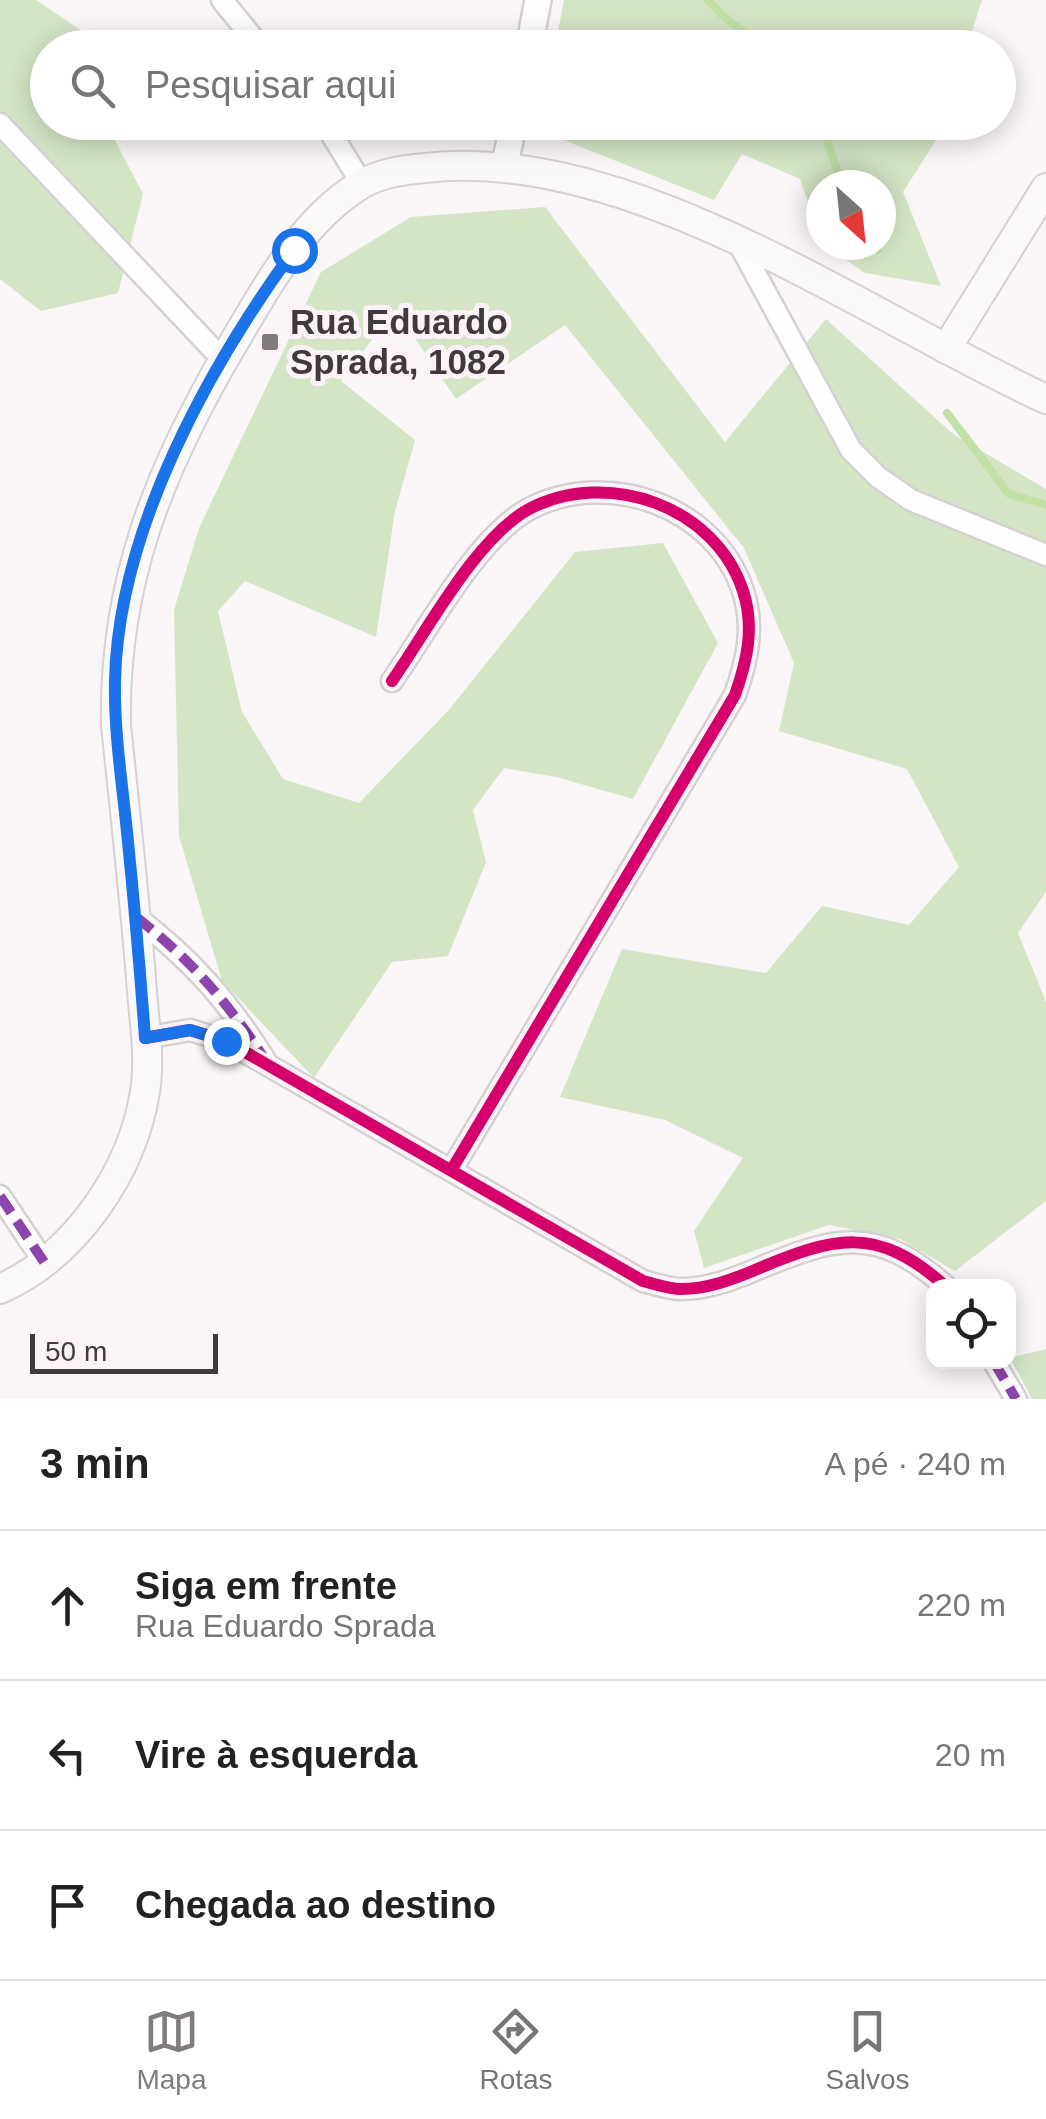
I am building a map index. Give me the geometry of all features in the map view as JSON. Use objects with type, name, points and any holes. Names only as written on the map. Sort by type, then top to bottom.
[{"type":"main road","points":[[0,1288],[44,1262],[92,1212],[114,1180],[145,1092],[136,916],[116,726],[119,631],[142,534],[188,426],[224,360],[294,250],[341,199],[384,174],[427,168],[504,168],[560,178],[631,198],[737,240],[1046,399]]},
{"type":"main road","points":[[946,349],[1046,188]]},
{"type":"street","points":[[222,0],[247,30]]},
{"type":"street","points":[[532,30],[538,0]]},
{"type":"street","points":[[0,124],[224,360]]},
{"type":"street","points":[[335,140],[362,184]]},
{"type":"street","points":[[504,168],[510,140]]},
{"type":"street","points":[[737,240],[851,450],[878,477],[912,500],[1046,554]]},
{"type":"street","points":[[392,681],[480,553],[530,509],[562,498],[596,493],[631,494],[674,509],[704,530],[726,558],[743,591],[750,632],[748,660],[735,695],[452,1170]]},
{"type":"street","points":[[136,916],[182,952],[242,1024],[266,1062]]},
{"type":"street","points":[[145,1038],[190,1030],[226,1041],[644,1281],[677,1289],[708,1287],[806,1248],[836,1241],[894,1250],[922,1265],[937,1279]]},
{"type":"street","points":[[0,1196],[44,1262]]},
{"type":"street","points":[[998,1369],[1016,1399]]},
{"type":"green space","points":[[0,0],[36,0],[81,30],[30,30],[30,140],[115,140],[143,194],[118,293],[41,311],[0,279]]},
{"type":"green space","points":[[564,0],[982,0],[972,30],[558,30]]},
{"type":"green space","points":[[565,140],[936,140],[903,192],[941,286],[865,273],[846,260],[896,260],[896,170],[806,170],[806,196],[800,179],[742,154],[714,200]]},
{"type":"green space","points":[[545,207],[725,442],[826,319],[953,434],[1046,489],[1046,892],[1018,933],[1046,1002],[1046,1201],[955,1271],[900,1239],[829,1225],[704,1268],[694,1231],[743,1158],[665,1120],[560,1097],[622,949],[766,973],[822,906],[909,925],[959,867],[907,769],[779,731],[794,663],[744,548],[565,325],[456,399],[395,309],[341,381],[415,440],[395,511],[376,637],[245,581],[218,611],[242,712],[283,779],[359,803],[448,711],[575,552],[663,543],[718,643],[633,799],[556,777],[504,768],[473,810],[486,862],[448,956],[392,962],[314,1078],[222,981],[179,836],[174,610],[199,528],[321,272],[411,217]]},
{"type":"green space","points":[[1046,1349],[1046,1399],[1032,1399],[1016,1369],[1016,1356]]},
{"type":"waterway","points":[[708,0],[742,30]]},
{"type":"waterway","points":[[827,140],[837,170]]},
{"type":"waterway","points":[[947,413],[1009,494],[1046,505]]},
{"type":"marked path","points":[[136,917],[206,982],[264,1058]]},
{"type":"marked path","points":[[0,1196],[44,1262]]},
{"type":"marked path","points":[[998,1369],[1016,1399]]},
{"type":"cycle path","points":[[392,681],[454,587],[490,541],[529,509],[560,497],[624,495],[655,503],[684,517],[709,537],[729,561],[747,604],[748,644],[735,695],[452,1169]]},
{"type":"cycle path","points":[[145,1038],[190,1030],[226,1041],[643,1281],[676,1289],[700,1287],[808,1250],[854,1242],[897,1253],[936,1279]]},
{"type":"place","name":"Rua Eduardo Sprada, 1082","points":[[270,342]]},
{"type":"route","points":[[226,1041],[190,1030],[145,1038],[116,726],[119,631],[142,534],[188,426],[252,312],[294,250]]}]
